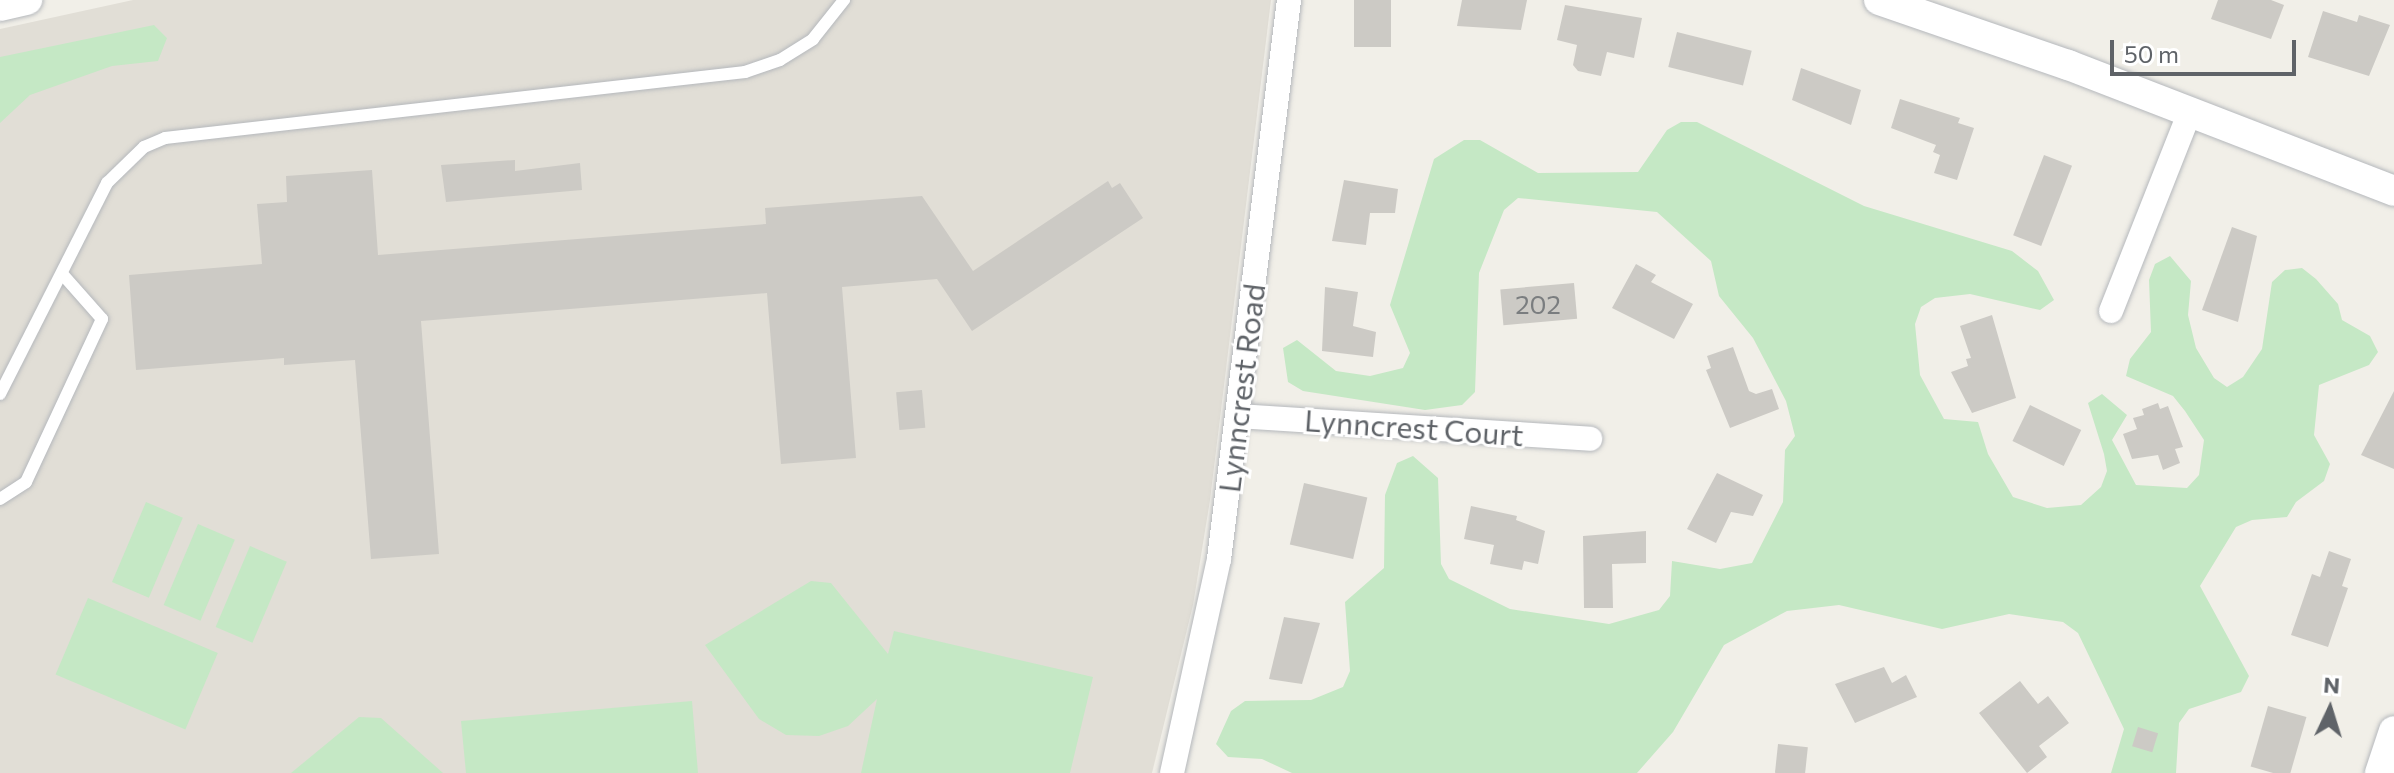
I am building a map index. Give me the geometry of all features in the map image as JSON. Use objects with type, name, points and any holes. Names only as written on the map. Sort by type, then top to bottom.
[{"type":"street","points":[[0,6],[27,0]]},
{"type":"street","name":"Lynncrest Road","points":[[1172,773],[1219,559],[1289,0]]},
{"type":"street","points":[[1879,0],[2190,111],[2394,191]]},
{"type":"street","points":[[2111,311],[2190,111]]},
{"type":"street","name":"Lynncrest Court","points":[[1238,416],[1590,439]]},
{"type":"street","points":[[2380,773],[2394,731]]},
{"type":"lane","points":[[0,394],[64,276],[107,183],[144,147],[165,138],[745,72],[780,60],[813,39],[844,0]]},
{"type":"lane","points":[[0,499],[26,482],[102,319],[64,276]]},
{"type":"shaded area","points":[[133,0],[1271,0],[1210,500],[1193,605],[1152,773],[0,773],[0,29]]},
{"type":"green space","points":[[154,25],[167,38],[158,61],[112,66],[30,95],[0,123],[0,57]]},
{"type":"green space","points":[[1681,122],[1697,122],[1864,206],[2012,251],[2038,271],[2054,300],[2040,310],[1970,294],[1935,298],[1921,307],[1915,324],[1920,375],[1944,419],[1978,422],[1988,454],[2013,497],[2047,508],[2081,505],[2101,487],[2107,471],[2088,403],[2102,394],[2127,415],[2112,440],[2136,485],[2187,488],[2199,475],[2204,440],[2185,411],[2173,396],[2126,376],[2130,359],[2151,332],[2149,280],[2155,264],[2170,256],[2191,281],[2188,315],[2196,348],[2214,378],[2227,387],[2243,377],[2262,349],[2272,282],[2285,270],[2302,268],[2338,304],[2342,320],[2370,336],[2378,352],[2369,365],[2319,385],[2314,435],[2330,464],[2324,481],[2296,502],[2287,517],[2252,520],[2236,527],[2200,586],[2249,676],[2241,692],[2189,709],[2179,723],[2176,773],[2111,773],[2124,729],[2078,633],[2063,622],[2009,614],[1942,629],[1839,605],[1787,611],[1724,645],[1673,732],[1637,773],[1292,773],[1262,759],[1228,757],[1216,744],[1231,711],[1245,701],[1311,700],[1343,687],[1350,671],[1345,602],[1384,568],[1385,495],[1397,463],[1413,456],[1438,478],[1441,564],[1449,579],[1510,609],[1609,624],[1659,610],[1670,596],[1672,561],[1720,569],[1752,563],[1783,502],[1785,450],[1795,436],[1786,401],[1753,338],[1719,296],[1711,261],[1657,212],[1518,198],[1504,210],[1479,273],[1475,392],[1462,405],[1425,410],[1303,391],[1288,382],[1283,348],[1297,340],[1336,371],[1370,376],[1403,368],[1410,353],[1390,305],[1434,159],[1464,140],[1480,140],[1538,173],[1638,172],[1667,130]]},
{"type":"green space","points":[[146,502],[183,518],[149,598],[112,582]]},
{"type":"green space","points":[[198,524],[235,540],[200,621],[164,605]]},
{"type":"green space","points":[[250,546],[287,562],[252,643],[216,627]]},
{"type":"green space","points":[[811,581],[831,583],[888,654],[894,631],[1093,677],[1070,773],[861,773],[877,699],[848,726],[819,736],[786,735],[759,719],[705,645]]},
{"type":"green space","points":[[88,598],[218,653],[185,729],[56,674]]},
{"type":"green space","points":[[692,701],[698,773],[466,773],[461,721]]},
{"type":"green space","points":[[359,717],[381,718],[443,773],[291,773]]},
{"type":"building","points":[[1354,0],[1391,0],[1391,47],[1354,47]]},
{"type":"building","points":[[1462,0],[1527,0],[1521,30],[1457,26]]},
{"type":"building","points":[[2218,0],[2271,0],[2284,5],[2271,39],[2211,19]]},
{"type":"building","points":[[1565,5],[1642,18],[1634,58],[1607,52],[1601,76],[1578,71],[1573,65],[1577,45],[1557,40]]},
{"type":"building","points":[[2323,11],[2357,22],[2359,15],[2390,25],[2369,76],[2308,57]]},
{"type":"building","points":[[1677,32],[1752,51],[1743,86],[1668,67]]},
{"type":"building","points":[[1801,68],[1861,90],[1851,125],[1792,100]]},
{"type":"building","points":[[1900,99],[1960,118],[1958,123],[1974,128],[1957,180],[1934,173],[1940,155],[1933,152],[1936,145],[1891,128]]},
{"type":"building","points":[[2044,155],[2072,166],[2041,246],[2013,235]]},
{"type":"building","points":[[515,160],[515,171],[580,163],[582,190],[446,202],[441,165]]},
{"type":"building","points":[[372,170],[378,255],[766,224],[765,208],[922,196],[973,271],[1108,181],[1112,188],[1120,183],[1143,218],[972,331],[937,279],[842,287],[856,458],[781,464],[767,293],[421,321],[439,554],[371,559],[355,360],[284,365],[284,358],[136,370],[129,275],[262,264],[257,204],[287,202],[286,176]]},
{"type":"building","points":[[1344,180],[1398,189],[1395,213],[1370,213],[1366,245],[1332,241]]},
{"type":"building","points":[[2232,227],[2257,236],[2238,322],[2202,310]]},
{"type":"building","points":[[1636,264],[1656,275],[1651,282],[1693,304],[1674,339],[1612,308]]},
{"type":"building","points":[[1574,283],[1577,319],[1503,325],[1500,289]]},
{"type":"building","points":[[1325,287],[1358,292],[1353,326],[1376,332],[1373,357],[1322,351]]},
{"type":"building","points":[[1992,315],[2016,398],[1972,413],[1951,372],[1968,366],[1966,359],[1971,358],[1960,326]]},
{"type":"building","points":[[1733,347],[1749,391],[1756,394],[1772,389],[1779,409],[1730,428],[1706,370],[1711,368],[1707,356]]},
{"type":"building","points":[[922,390],[925,428],[899,430],[896,392]]},
{"type":"building","points":[[2394,391],[2394,469],[2361,455]]},
{"type":"building","points":[[2158,403],[2160,409],[2168,406],[2183,447],[2175,449],[2180,463],[2163,470],[2158,455],[2132,459],[2123,434],[2137,429],[2133,418],[2144,415],[2142,409]]},
{"type":"building","points":[[2030,405],[2081,430],[2064,466],[2012,441]]},
{"type":"building","points":[[1717,473],[1763,495],[1753,516],[1731,512],[1716,543],[1687,529]]},
{"type":"building","points":[[1304,483],[1367,498],[1353,559],[1290,544]]},
{"type":"building","points":[[1471,506],[1517,516],[1516,520],[1545,531],[1538,564],[1524,561],[1522,570],[1490,564],[1494,545],[1464,539]]},
{"type":"building","points":[[1646,531],[1646,563],[1612,564],[1613,608],[1584,608],[1583,536]]},
{"type":"building","points":[[2329,551],[2351,559],[2342,586],[2348,588],[2328,647],[2291,635],[2312,574],[2320,577]]},
{"type":"building","points":[[1284,617],[1320,623],[1302,684],[1269,679]]},
{"type":"building","points":[[1884,667],[1892,683],[1906,675],[1917,697],[1855,723],[1835,684]]},
{"type":"building","points":[[2020,681],[2038,704],[2048,696],[2069,723],[2039,746],[2047,757],[2027,773],[1979,713]]},
{"type":"building","points":[[2268,706],[2306,717],[2290,773],[2273,773],[2251,767]]},
{"type":"building","points":[[2138,727],[2158,733],[2152,752],[2132,746]]},
{"type":"building","points":[[1778,744],[1808,747],[1805,773],[1775,773]]}]
